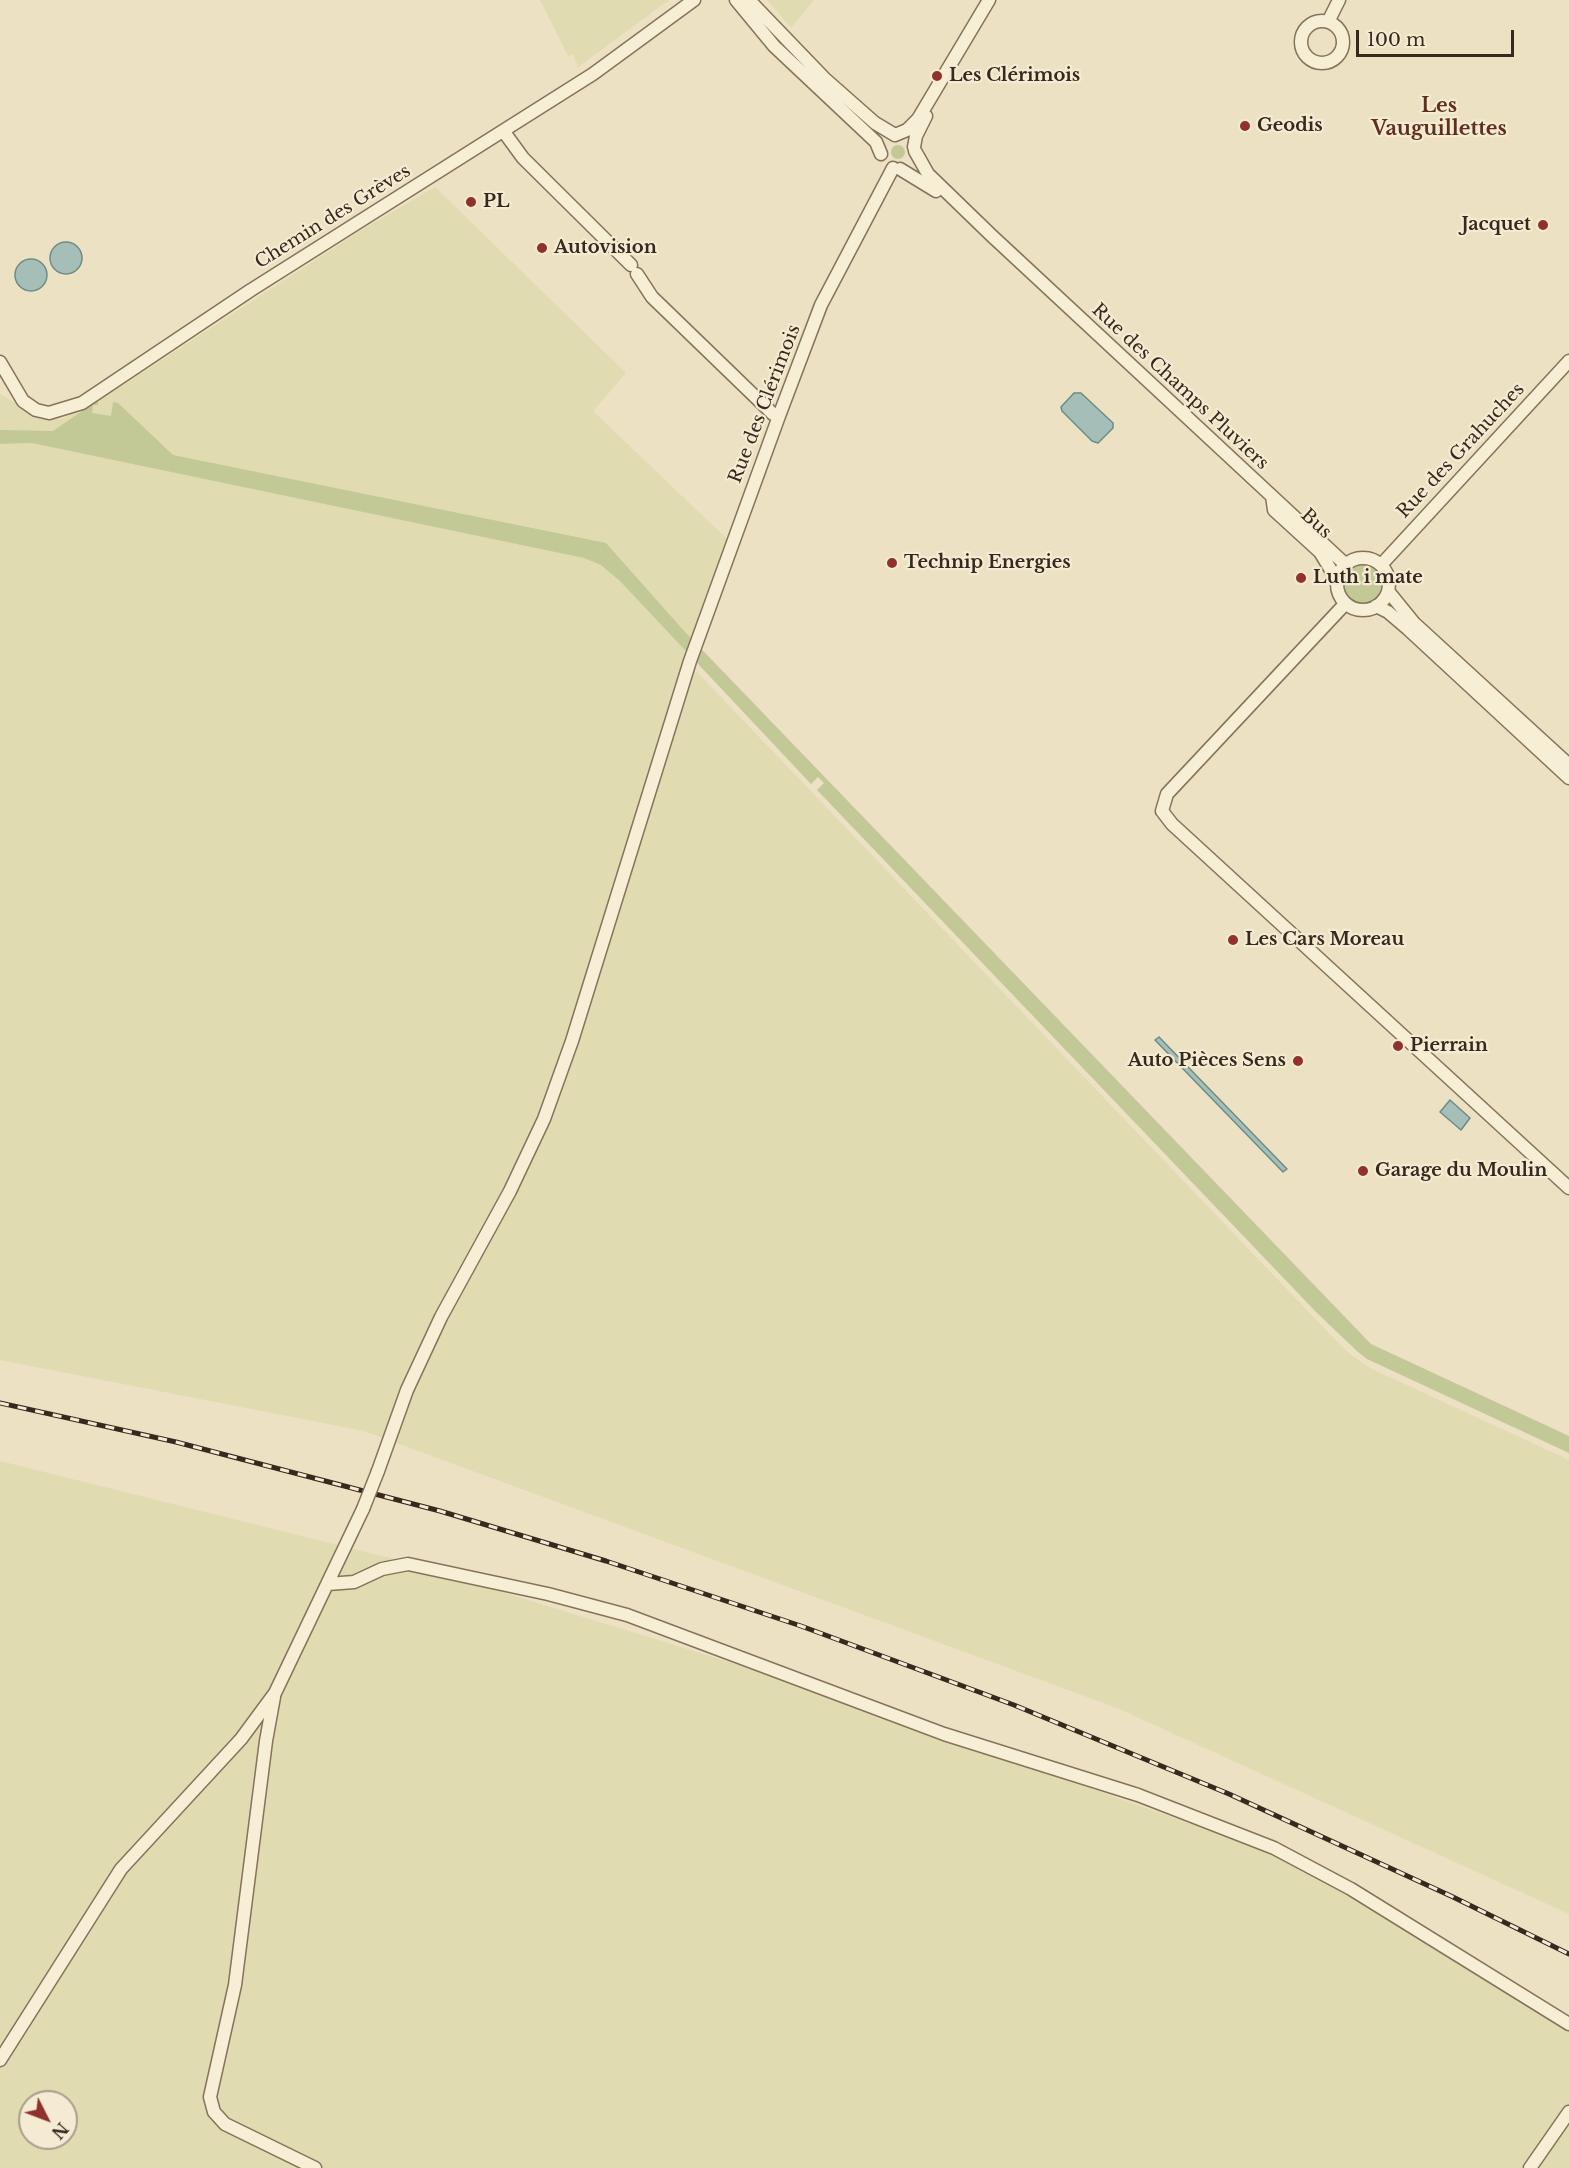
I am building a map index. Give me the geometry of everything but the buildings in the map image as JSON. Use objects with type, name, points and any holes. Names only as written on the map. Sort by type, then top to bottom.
[{"type":"street","name":"Chemin des Grèves","points":[[0,362],[19,396],[36,410],[49,413],[82,403],[251,290],[593,74],[694,0]]},
{"type":"street","points":[[736,0],[774,46],[876,142],[885,163],[896,168],[912,161],[916,136],[969,33]]},
{"type":"street","points":[[748,0],[824,78],[875,123],[895,135],[906,137],[914,149]]},
{"type":"street","points":[[881,154],[886,140],[907,130],[918,119],[989,0]]},
{"type":"street","points":[[1328,22],[1339,0]]},
{"type":"street","points":[[504,132],[523,158],[634,270],[652,297],[772,414],[779,416]]},
{"type":"street","name":"Rue des Champs Pluviers","points":[[914,149],[928,174],[991,235],[1346,565]]},
{"type":"street","name":"Rue des Champs Pluviers","points":[[896,168],[922,180],[991,235]]},
{"type":"street","name":"Rue des Clérimois","points":[[275,1693],[363,1509],[407,1390],[441,1317],[510,1191],[544,1119],[572,1041],[690,661],[779,416],[821,306],[896,168]]},
{"type":"street","name":"Rue des Grahuches","points":[[1380,565],[1569,361]]},
{"type":"street","name":"Bus","points":[[1272,496],[1274,510],[1320,552],[1337,580]]},
{"type":"street","points":[[1367,559],[1380,565],[1388,577],[1388,591],[1376,606],[1360,610],[1345,604],[1337,588],[1337,580],[1346,565],[1352,561],[1367,559]]},
{"type":"street","points":[[1388,591],[1414,623],[1569,765]]},
{"type":"street","points":[[1345,604],[1167,794],[1162,808],[1172,824],[1569,1188]]},
{"type":"street","points":[[1376,606],[1408,629],[1569,778]]},
{"type":"street","points":[[328,1584],[354,1582],[382,1569],[408,1563],[548,1594],[627,1615],[944,1734],[1138,1795],[1274,1848],[1351,1889],[1569,2024]]},
{"type":"street","points":[[0,2060],[121,1869],[210,1774],[275,1693]]},
{"type":"street","points":[[275,1693],[266,1740],[236,1985],[210,2097],[214,2112],[225,2124],[315,2168]]},
{"type":"street","points":[[1530,2168],[1569,2112]]},
{"type":"shaded area","points":[[540,0],[669,0],[578,67],[573,54],[568,56]]},
{"type":"shaded area","points":[[767,0],[814,0],[791,28]]},
{"type":"shaded area","points":[[435,187],[626,373],[593,411],[727,539],[684,667],[697,672],[1346,1351],[1370,1368],[1569,1460],[1569,1914],[1117,1708],[364,1431],[0,1360],[0,394],[42,418],[63,419],[123,385],[360,231]]},
{"type":"shaded area","points":[[0,1461],[398,1560],[762,1672],[1281,1856],[1349,1894],[1569,2030],[1569,2168],[0,2168]]},
{"type":"green space","points":[[895,145],[901,145],[905,152],[901,159],[895,159],[891,155],[891,149]]},
{"type":"green space","points":[[98,400],[98,405],[93,405],[92,413],[111,416],[113,402],[118,403],[173,455],[606,543],[685,632],[1371,1344],[1569,1436],[1569,1453],[1367,1359],[1358,1352],[1317,1313],[817,790],[824,783],[818,777],[811,784],[620,581],[601,565],[584,558],[32,443],[0,444],[0,430],[53,431]]},
{"type":"green space","points":[[1363,565],[1370,566],[1376,571],[1381,577],[1381,591],[1376,597],[1370,602],[1363,603],[1356,602],[1350,597],[1345,591],[1344,584],[1345,577],[1350,571],[1356,566]]},
{"type":"water","points":[[66,242],[78,246],[82,258],[78,270],[66,274],[54,270],[50,258],[54,246]]},
{"type":"water","points":[[31,259],[43,263],[47,275],[43,287],[31,291],[19,287],[15,275],[19,263]]},
{"type":"water","points":[[1074,393],[1081,393],[1113,423],[1113,428],[1098,443],[1092,441],[1062,411],[1061,407]]},
{"type":"water","points":[[1159,1037],[1287,1169],[1283,1172],[1155,1040]]},
{"type":"water","points":[[1450,1100],[1470,1118],[1461,1130],[1440,1112]]},
{"type":"railway","points":[[0,1403],[176,1442],[440,1511],[606,1561],[801,1626],[1014,1705],[1229,1794],[1453,1897],[1569,1954]]},
{"type":"place","name":"Les Clérimois","points":[[937,76]]},
{"type":"place","name":"Geodis","points":[[1245,126]]},
{"type":"place","name":"PL","points":[[471,202]]},
{"type":"place","name":"Jacquet","points":[[1543,225]]},
{"type":"place","name":"Autovision","points":[[542,248]]},
{"type":"place","name":"Technip Energies","points":[[892,563]]},
{"type":"place","name":"Luth i mate","points":[[1301,578]]},
{"type":"place","name":"Les Cars Moreau","points":[[1233,940]]},
{"type":"place","name":"Pierrain","points":[[1398,1046]]},
{"type":"place","name":"Auto Pièces Sens","points":[[1298,1061]]},
{"type":"place","name":"Garage du Moulin","points":[[1363,1171]]},
{"type":"district","name":"Les Vauguillettes","points":[[1439,118]]}]
